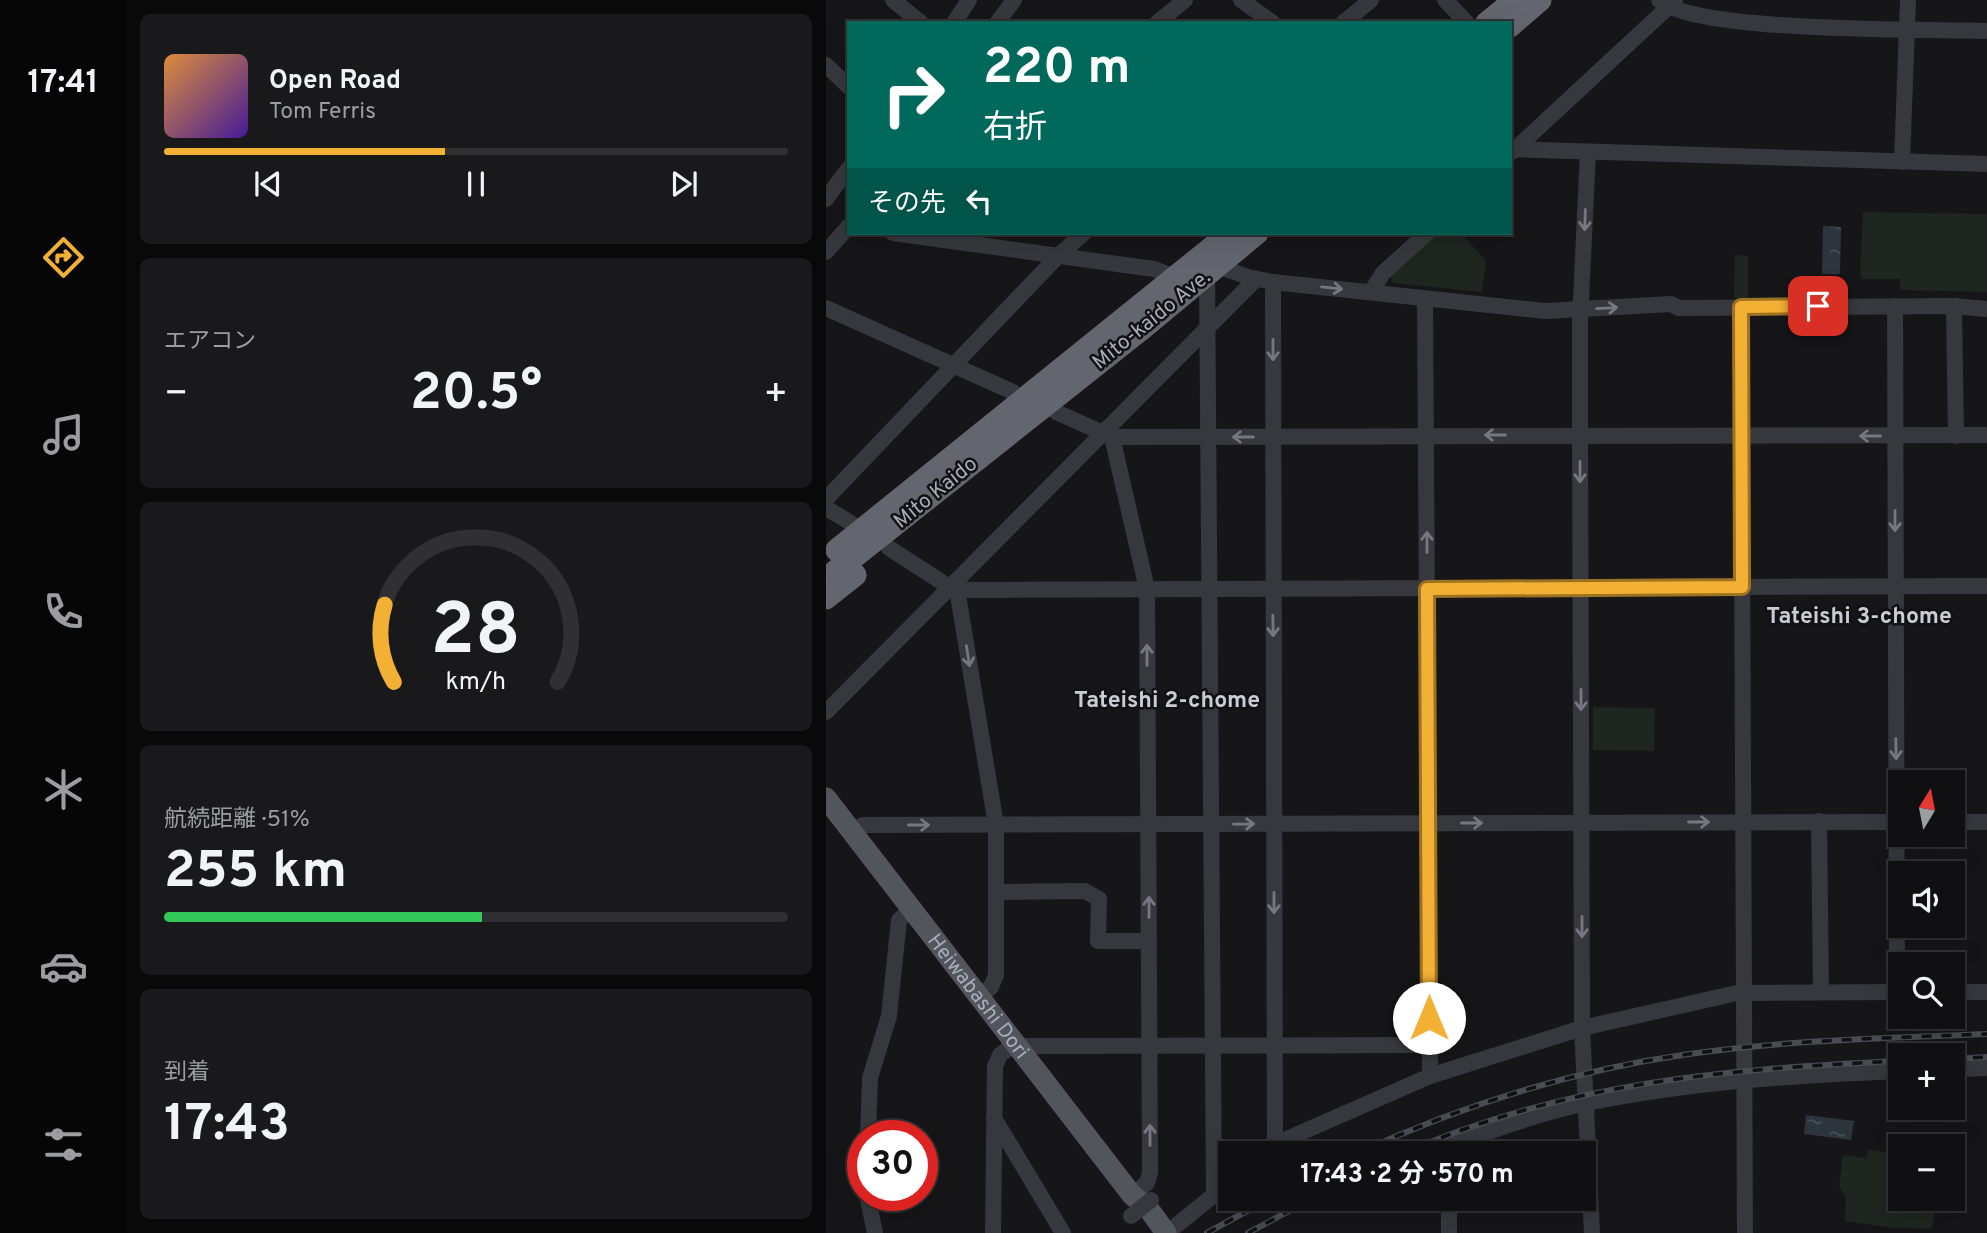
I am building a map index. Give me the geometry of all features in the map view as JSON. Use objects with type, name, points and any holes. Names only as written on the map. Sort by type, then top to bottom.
[{"type":"highway","points":[[1489,21],[1515,0]]},
{"type":"highway","points":[[1512,24],[1540,0]]},
{"type":"highway","name":"Mito-kaido Ave.","points":[[1137,320],[1175,277],[1228,235]]},
{"type":"highway","name":"Mito-kaido Ave.","points":[[1137,320],[1212,270],[1255,235]]},
{"type":"highway","points":[[826,543],[850,523],[1036,401],[1137,320]]},
{"type":"highway","points":[[826,598],[888,548],[1036,401],[1080,342],[1137,320]]},
{"type":"highway","name":"Mito Kaido","points":[[826,559],[1036,401]]},
{"type":"highway","name":"Mito Kaido","points":[[826,579],[1036,401]]},
{"type":"main road","name":"Heiwabashi Dori","points":[[826,798],[1138,1204],[1141,1216],[1153,1233]]},
{"type":"main road","name":"Heiwabashi Dori","points":[[1138,1204],[1148,1208],[1166,1233]]},
{"type":"street","points":[[893,0],[919,21]]},
{"type":"street","points":[[955,21],[969,0]]},
{"type":"street","points":[[998,21],[1014,0]]},
{"type":"street","points":[[1159,21],[1185,0]]},
{"type":"street","points":[[1241,0],[1270,21]]},
{"type":"street","points":[[1345,21],[1371,0]]},
{"type":"street","points":[[1445,0],[1465,21]]},
{"type":"street","points":[[1902,162],[1908,0]]},
{"type":"street","points":[[1512,151],[1668,3],[1732,22],[1987,31]]},
{"type":"street","points":[[826,65],[847,85]]},
{"type":"street","points":[[1512,151],[1987,164]]},
{"type":"street","points":[[1588,152],[1581,310],[1580,435],[1582,1028],[1592,1233]]},
{"type":"street","points":[[826,199],[847,172]]},
{"type":"street","points":[[826,252],[847,229]]},
{"type":"street","points":[[908,235],[1154,269],[1175,277]]},
{"type":"street","points":[[826,499],[1059,255],[1082,235]]},
{"type":"street","points":[[1371,292],[1383,272],[1425,235]]},
{"type":"street","points":[[1214,1195],[1210,437],[1212,270],[1265,280],[1545,311],[1671,304],[1679,308],[1954,306],[1987,309]]},
{"type":"street","points":[[826,712],[1109,435],[1210,326],[1265,280]]},
{"type":"street","points":[[1265,280],[1273,436],[1275,1046],[1271,1141]]},
{"type":"street","points":[[1425,299],[1430,1076]]},
{"type":"street","points":[[1895,306],[1898,770]]},
{"type":"street","points":[[1954,306],[1956,436]]},
{"type":"street","points":[[1741,307],[1745,1233]]},
{"type":"street","points":[[826,308],[1109,435],[1987,435]]},
{"type":"street","points":[[1109,435],[1147,589],[1150,1173],[1138,1204]]},
{"type":"street","points":[[826,508],[850,523]]},
{"type":"street","points":[[888,548],[954,589],[1987,586]]},
{"type":"street","points":[[954,589],[996,825],[996,975],[991,987],[979,997]]},
{"type":"street","points":[[1819,821],[1821,992]]},
{"type":"street","points":[[852,832],[863,825],[1888,822]]},
{"type":"street","points":[[1965,822],[1987,822]]},
{"type":"street","points":[[1899,847],[1899,952]]},
{"type":"street","points":[[996,891],[1085,891],[1098,898],[1098,941],[1149,941]]},
{"type":"street","points":[[869,1120],[870,1078],[889,1016],[899,920],[912,909]]},
{"type":"street","points":[[1288,1141],[1430,1076],[1582,1028],[1744,993],[1888,992]]},
{"type":"street","points":[[1965,992],[1987,992]]},
{"type":"street","points":[[993,1233],[996,1061],[1015,1045],[1429,1045]]},
{"type":"street","points":[[1965,1069],[1987,1068]]},
{"type":"street","points":[[1462,1141],[1586,1103],[1744,1078],[1888,1072]]},
{"type":"street","points":[[993,1116],[1063,1233]]},
{"type":"street","points":[[1166,1233],[1218,1192]]},
{"type":"street","points":[[870,1211],[875,1233]]},
{"type":"street","points":[[1449,1211],[1449,1233]]},
{"type":"shaded area","points":[[1863,212],[1987,214],[1987,292],[1900,290],[1900,279],[1863,279],[1860,275]]},
{"type":"shaded area","points":[[1435,235],[1463,235],[1486,261],[1482,292],[1393,283],[1389,275]]},
{"type":"shaded area","points":[[1735,255],[1748,256],[1748,298],[1734,298]]},
{"type":"shaded area","points":[[1593,707],[1655,708],[1654,751],[1593,750]]},
{"type":"shaded area","points":[[1868,1149],[1888,1153],[1888,1211],[1934,1211],[1932,1229],[1893,1228],[1845,1221],[1846,1198],[1839,1186],[1843,1155],[1866,1158]]},
{"type":"water","points":[[1823,226],[1841,227],[1840,274],[1822,274]]},
{"type":"water","points":[[1806,1115],[1854,1121],[1851,1140],[1804,1134]]},
{"type":"railway","points":[[1386,1141],[1520,1092],[1604,1069],[1646,1061],[1726,1049],[1801,1043],[1987,1034]]},
{"type":"railway","points":[[1965,1058],[1987,1057]]},
{"type":"railway","points":[[1434,1141],[1526,1110],[1648,1083],[1772,1069],[1888,1062]]},
{"type":"railway","points":[[1207,1233],[1247,1211]]},
{"type":"railway","points":[[1248,1233],[1289,1211]]},
{"type":"district","name":"Tateishi 3-chome","points":[[1859,615]]},
{"type":"district","name":"Tateishi 2-chome","points":[[1167,699]]},
{"type":"route","points":[[1429,1018],[1427,589],[1742,587],[1741,307],[1818,306]]}]
